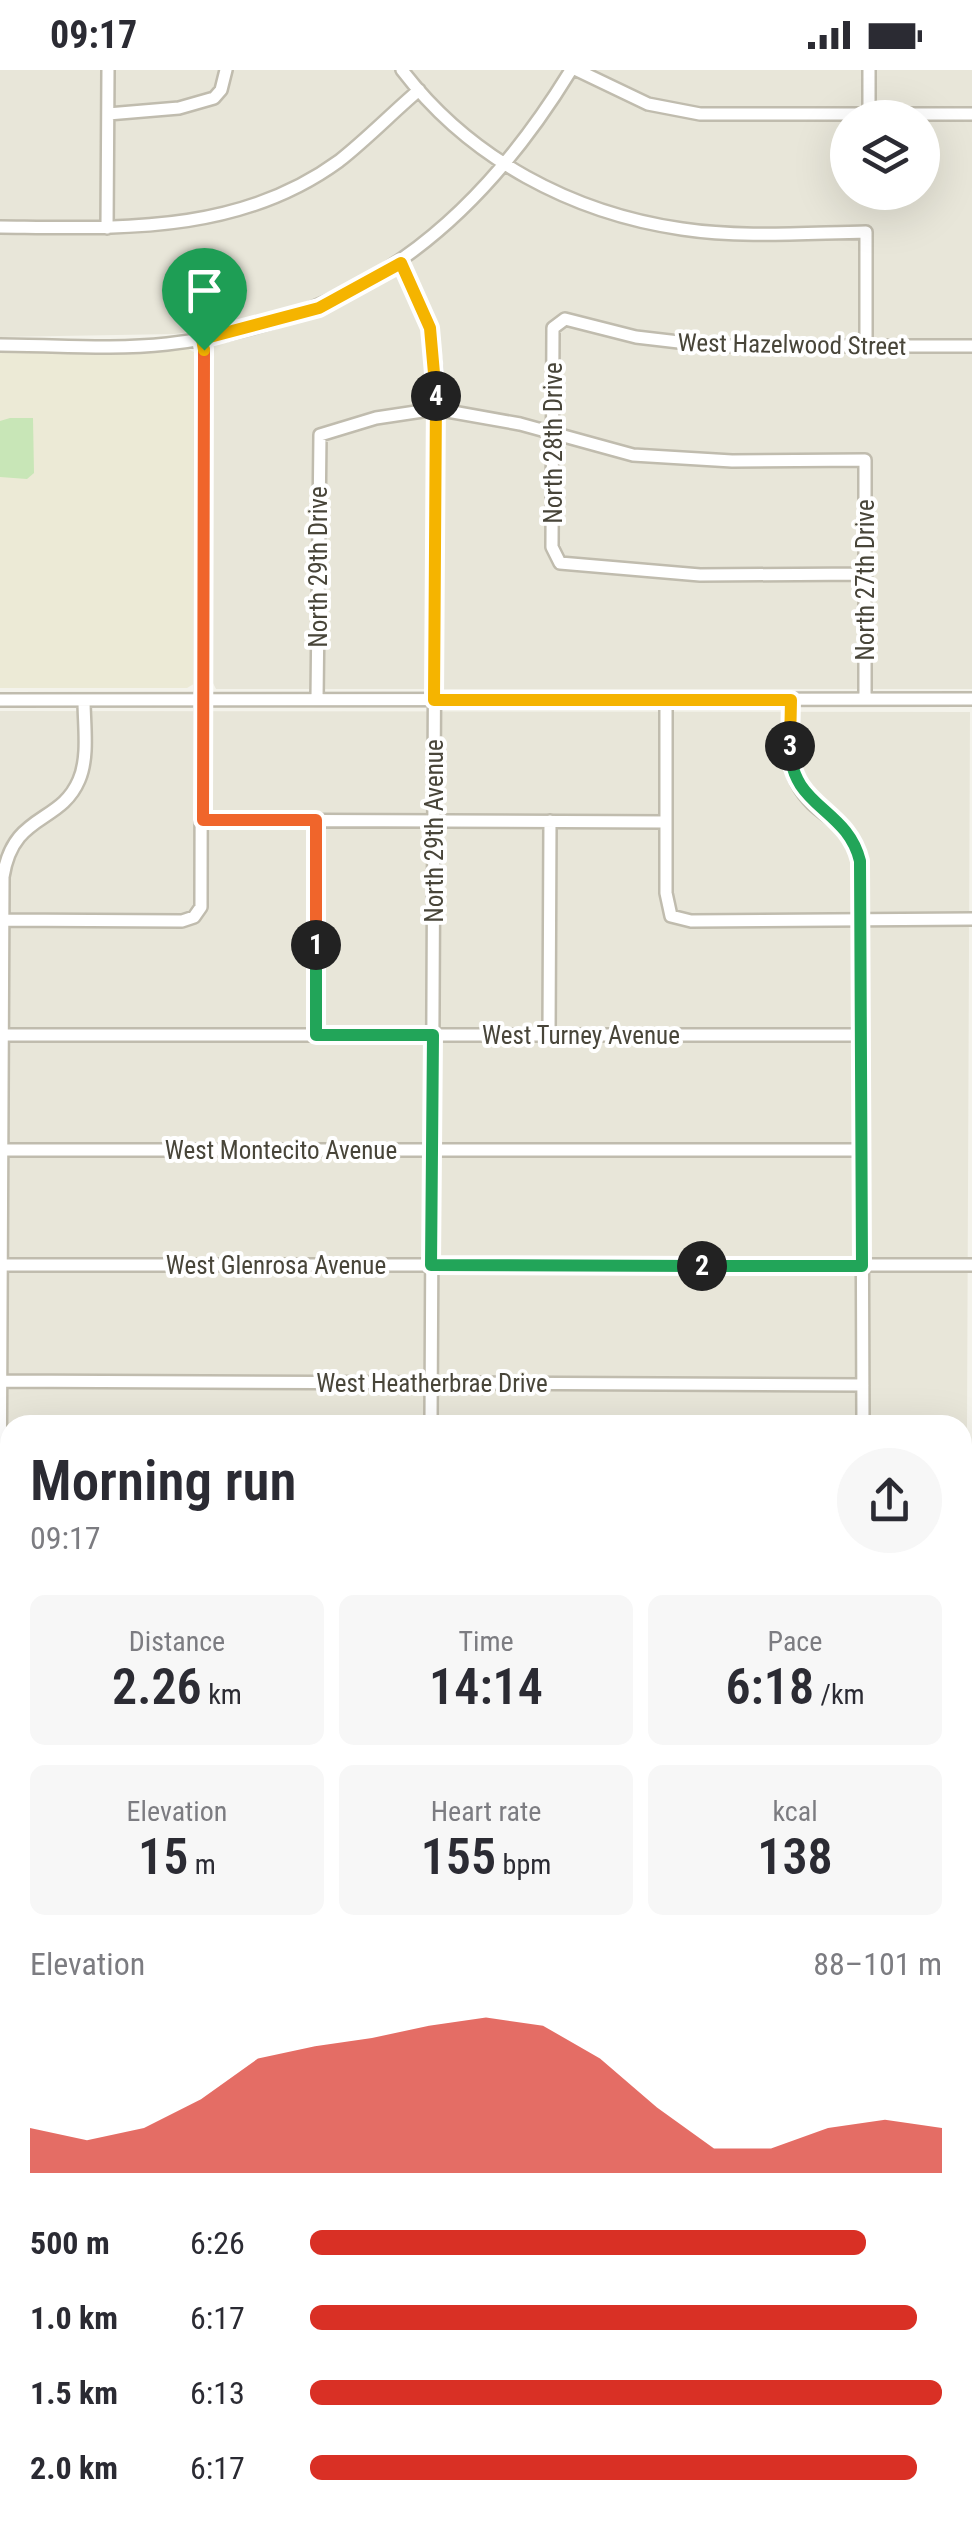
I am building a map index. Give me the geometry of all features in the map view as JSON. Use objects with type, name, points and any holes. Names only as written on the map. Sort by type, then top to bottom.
[{"type":"street","points":[[107,228],[108,70]]},
{"type":"street","points":[[108,114],[198,104],[222,90],[226,70]]},
{"type":"street","points":[[402,70],[450,123],[506,166],[558,196],[613,215],[684,230],[866,232],[866,346]]},
{"type":"street","points":[[0,344],[136,346],[202,339],[319,308],[401,263],[457,216],[506,166],[574,70],[648,104],[700,114],[830,115]]},
{"type":"street","points":[[869,70],[869,100]]},
{"type":"street","points":[[0,228],[107,228],[203,220],[280,194],[337,162],[419,90]]},
{"type":"street","points":[[940,114],[972,114]]},
{"type":"street","name":"North 29th Avenue","points":[[401,263],[430,328],[436,410],[431,1415]]},
{"type":"street","name":"West Hazelwood Street","points":[[556,322],[565,319],[636,337],[693,345],[972,346]]},
{"type":"street","name":"North 28th Drive","points":[[556,322],[552,547],[560,562],[700,575],[866,574]]},
{"type":"street","points":[[1,920],[194,917],[203,900],[202,339]]},
{"type":"street","points":[[436,410],[554,434]]},
{"type":"street","name":"North 29th Drive","points":[[317,699],[320,435],[376,418],[436,410]]},
{"type":"street","name":"North 27th Drive","points":[[554,434],[633,455],[732,461],[865,460],[865,700]]},
{"type":"street","points":[[0,700],[972,699]]},
{"type":"street","points":[[0,1531],[2,876],[11,845],[26,827],[68,797],[80,779],[84,700]]},
{"type":"street","points":[[666,700],[666,902],[671,916],[691,921],[972,920]]},
{"type":"street","points":[[791,700],[793,772],[804,793],[842,824],[856,846],[861,920],[863,1415]]},
{"type":"street","points":[[203,820],[666,822]]},
{"type":"street","points":[[316,820],[316,1035]]},
{"type":"street","points":[[550,822],[550,1035]]},
{"type":"street","name":"West Turney Avenue","points":[[2,1035],[860,1035]]},
{"type":"street","name":"West Montecito Avenue","points":[[2,1150],[860,1150]]},
{"type":"street","name":"West Glenrosa Avenue","points":[[1,1265],[972,1265]]},
{"type":"street","name":"West Heatherbrae Drive","points":[[0,1382],[863,1385]]},
{"type":"street","points":[[972,1604],[972,1612]]},
{"type":"shaded area","points":[[0,70],[972,70],[972,689],[216,689],[212,681],[211,329],[175,334],[0,337]]},
{"type":"shaded area","points":[[187,348],[197,354],[197,682],[187,688],[0,688],[0,353]]},
{"type":"shaded area","points":[[0,711],[970,712],[967,1415],[0,1415]]},
{"type":"green space","points":[[33,418],[34,473],[27,479],[0,477],[0,421]]},
{"type":"route","points":[[401,263],[430,328],[436,371],[434,700],[791,700],[793,772],[804,793],[850,834],[861,870],[862,1266],[431,1265],[433,1035],[316,1035],[316,820],[203,820],[204,350],[202,339],[319,308],[401,263]]}]
